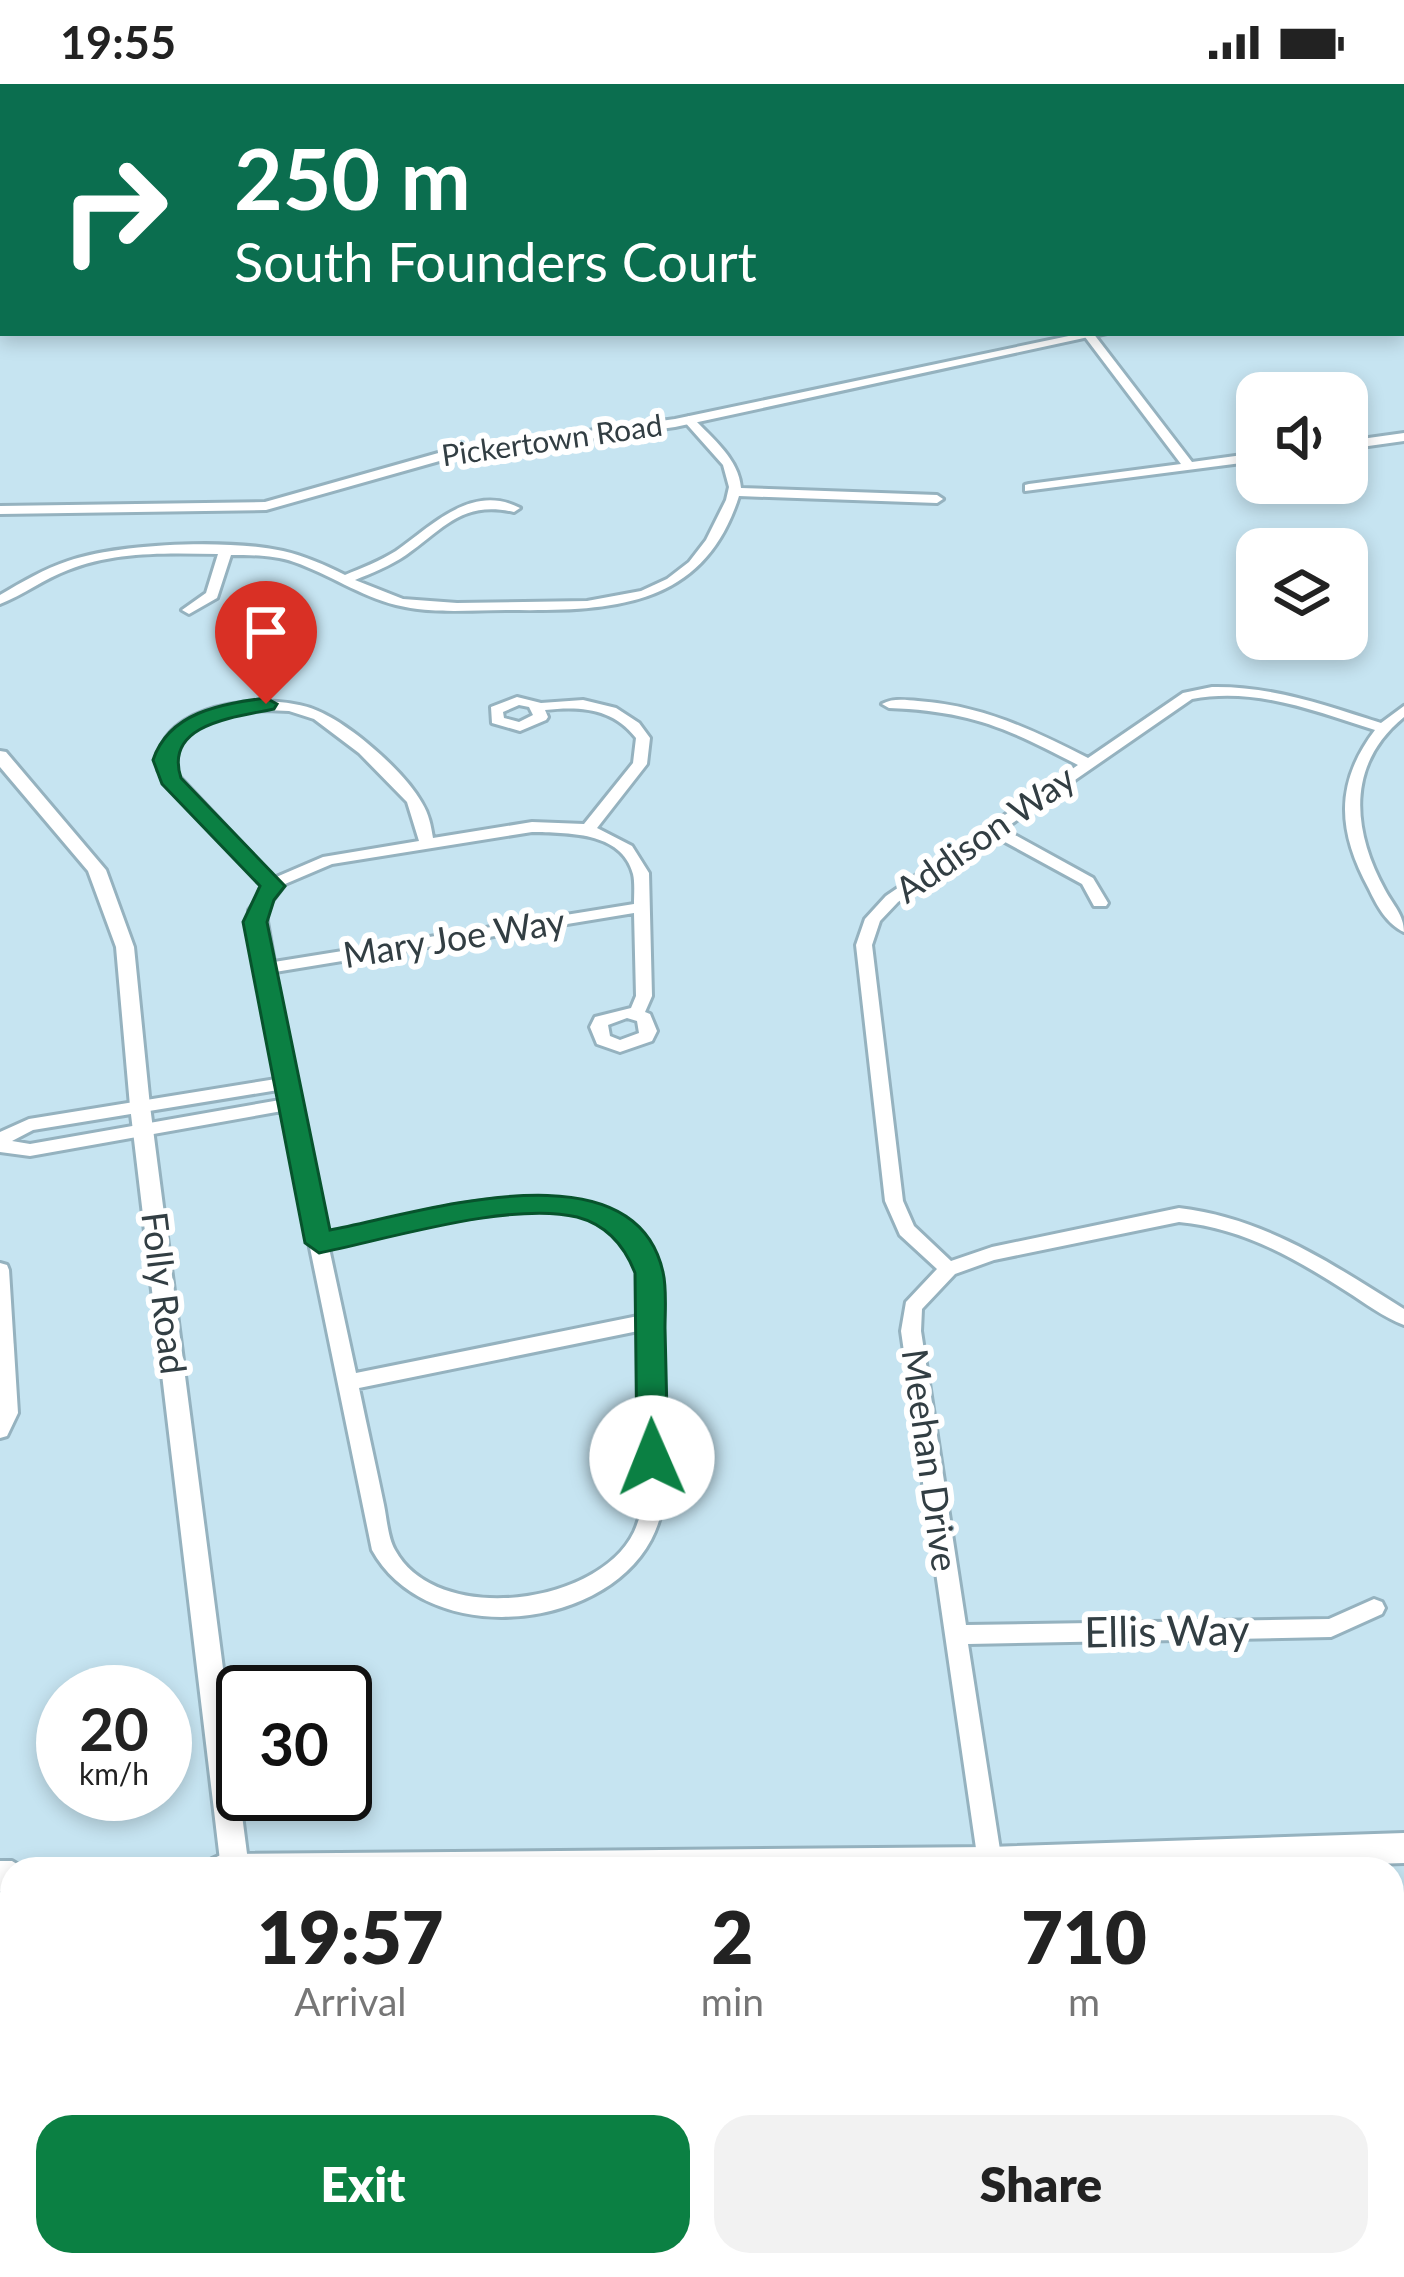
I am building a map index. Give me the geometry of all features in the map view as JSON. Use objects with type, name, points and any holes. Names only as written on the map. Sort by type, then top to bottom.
[{"type":"main road","points":[[1198,1857],[1404,1848]]},
{"type":"street","name":"Pickertown Road","points":[[0,510],[266,506],[449,454],[688,420],[1086,336]]},
{"type":"street","points":[[1096,336],[1189,466]]},
{"type":"street","points":[[0,601],[58,568],[97,557],[225,552],[297,557],[390,600],[424,606],[616,601],[666,584],[701,560],[738,493],[736,474],[688,420]]},
{"type":"street","points":[[1368,442],[1404,437]]},
{"type":"street","points":[[1029,488],[1236,460]]},
{"type":"street","points":[[738,493],[938,499]]},
{"type":"street","points":[[347,579],[396,556],[453,512],[490,503],[514,508]]},
{"type":"street","points":[[189,610],[212,595],[225,552]]},
{"type":"street","name":"Addison Way","points":[[949,1269],[907,1231],[894,1202],[864,945],[882,908],[1176,702],[1221,690],[1269,694],[1380,728]]},
{"type":"street","points":[[273,886],[165,770],[170,743],[185,728],[214,713],[266,704],[318,715],[412,799],[427,844]]},
{"type":"street","points":[[889,704],[965,708],[998,718],[1086,763]]},
{"type":"street","points":[[539,707],[594,706],[629,721],[643,739],[640,764],[588,829]]},
{"type":"street","points":[[1404,710],[1380,728],[1353,792],[1350,814],[1382,903],[1404,927]]},
{"type":"street","name":"Folly Road","points":[[0,756],[86,852],[107,889],[125,947],[140,1106],[234,1857]]},
{"type":"street","points":[[319,1243],[521,1203],[582,1208],[615,1223],[638,1245],[650,1273],[652,1504],[635,1548],[604,1580],[542,1605],[513,1608],[449,1600],[406,1578],[390,1562],[377,1537],[255,922],[262,898],[273,886],[294,872],[328,860],[541,826],[588,829],[614,841],[634,858],[641,873],[644,996],[636,1014]]},
{"type":"street","points":[[993,829],[1088,881],[1100,903]]},
{"type":"street","name":"Mary Joe Way","points":[[265,969],[643,907]]},
{"type":"street","points":[[0,1143],[29,1125],[140,1106],[287,1093]]},
{"type":"street","points":[[0,1143],[30,1150],[143,1130],[287,1093]]},
{"type":"street","points":[[949,1269],[992,1254],[1180,1215],[1203,1216],[1252,1230],[1404,1318]]},
{"type":"street","name":"Meehan Drive","points":[[949,1269],[914,1307],[911,1330],[990,1857]]},
{"type":"street","points":[[0,1270],[8,1413],[0,1430]]},
{"type":"street","points":[[346,1383],[651,1321]]},
{"type":"street","name":"Ellis Way","points":[[955,1635],[1331,1628],[1374,1608]]},
{"type":"route","points":[[266,704],[225,710],[185,728],[170,743],[164,760],[170,780],[273,886],[262,898],[255,922],[319,1243],[521,1203],[560,1203],[615,1223],[638,1245],[650,1273],[652,1458]]}]
